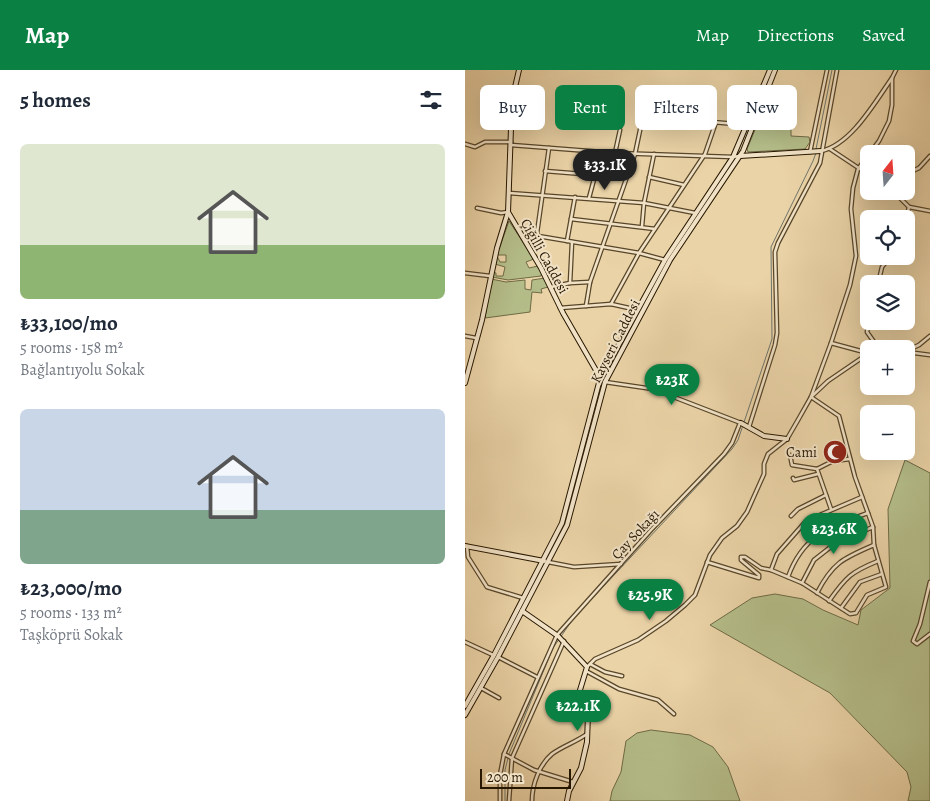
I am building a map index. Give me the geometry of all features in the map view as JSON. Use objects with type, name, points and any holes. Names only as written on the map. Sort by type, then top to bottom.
[{"type":"main road","name":"Çiğilli Caddesi","points":[[519,70],[512,100],[508,212],[603,381]]},
{"type":"main road","name":"Kayseri Caddesi","points":[[765,85],[771,70]]},
{"type":"main road","name":"Kayseri Caddesi","points":[[603,381],[670,260],[740,156],[775,70]]},
{"type":"main road","name":"Kayseri Caddesi","points":[[465,715],[524,598],[567,525],[603,381],[665,260],[733,157],[746,130]]},
{"type":"main road","points":[[740,156],[821,151]]},
{"type":"main road","points":[[465,383],[482,320],[497,248],[508,212]]},
{"type":"main road","points":[[741,423],[764,436],[787,438]]},
{"type":"main road","points":[[466,546],[546,562]]},
{"type":"main road","name":"Kayseri Caddesi","points":[[465,706],[522,611],[546,562]]},
{"type":"main road","points":[[522,611],[557,635],[588,668],[580,690],[588,714],[587,734],[581,768],[573,782],[567,801]]},
{"type":"street","points":[[810,152],[827,70]]},
{"type":"street","points":[[749,427],[775,345],[777,333],[775,252],[820,162],[837,70]]},
{"type":"street","points":[[821,151],[829,150],[839,143],[857,125],[892,78],[895,70]]},
{"type":"street","points":[[588,668],[595,660],[638,640],[685,605],[695,595],[707,562],[722,538],[737,526],[747,512],[764,474],[764,464],[768,454],[787,438],[811,397],[850,285],[856,256],[851,209],[858,169],[879,140],[889,122],[893,105],[892,78]]},
{"type":"street","points":[[615,153],[620,130]]},
{"type":"street","points":[[586,306],[590,282],[635,154],[640,130]]},
{"type":"street","points":[[611,304],[639,253],[704,156],[713,130]]},
{"type":"street","points":[[466,144],[475,147],[485,142],[615,153],[740,156]]},
{"type":"street","points":[[549,148],[541,194],[537,235],[567,242],[639,253],[665,260]]},
{"type":"street","points":[[829,150],[858,169]]},
{"type":"street","points":[[589,198],[601,152]]},
{"type":"street","points":[[642,227],[644,203],[654,154]]},
{"type":"street","points":[[915,170],[930,156]]},
{"type":"street","points":[[545,171],[595,176]]},
{"type":"street","points":[[649,177],[685,185]]},
{"type":"street","points":[[509,193],[644,203],[697,213]]},
{"type":"street","points":[[567,242],[575,197]]},
{"type":"street","points":[[902,200],[909,207],[930,211]]},
{"type":"street","points":[[477,208],[501,213],[508,212]]},
{"type":"street","points":[[571,219],[655,229]]},
{"type":"street","points":[[570,283],[572,242]]},
{"type":"street","points":[[465,272],[490,276]]},
{"type":"street","points":[[551,287],[570,283],[590,282]]},
{"type":"street","points":[[561,308],[611,304],[638,310]]},
{"type":"street","points":[[465,336],[476,338]]},
{"type":"street","points":[[915,347],[930,336]]},
{"type":"street","points":[[831,344],[860,351]]},
{"type":"street","points":[[915,352],[930,355]]},
{"type":"street","points":[[811,397],[828,381],[860,359]]},
{"type":"street","points":[[603,381],[653,389],[741,423]]},
{"type":"street","points":[[707,562],[758,579],[759,575],[748,568],[741,560],[741,558],[746,557],[761,568],[771,570],[802,583],[850,614],[856,613],[867,595],[886,588],[874,545],[873,527],[850,459],[839,416],[811,397]]},
{"type":"street","name":"Çay Sokağı","points":[[500,801],[500,775],[505,754],[537,677],[557,635],[724,454],[732,444],[741,423]]},
{"type":"street","points":[[790,455],[792,466],[817,469],[833,461],[850,459]]},
{"type":"street","points":[[817,469],[831,509]]},
{"type":"street","points":[[793,478],[795,480],[818,474]]},
{"type":"street","points":[[791,516],[798,509],[826,495]]},
{"type":"street","points":[[771,570],[777,554],[806,521],[862,497]]},
{"type":"street","points":[[788,577],[794,559],[811,540],[833,526],[868,513]]},
{"type":"street","points":[[802,583],[813,560],[837,542],[873,527]]},
{"type":"street","points":[[817,593],[826,575],[844,558],[874,545]]},
{"type":"street","points":[[466,546],[468,557],[487,587],[524,598]]},
{"type":"street","points":[[829,601],[845,579],[859,569],[878,561]]},
{"type":"street","points":[[546,562],[574,567],[622,564]]},
{"type":"street","points":[[841,608],[860,582],[882,574]]},
{"type":"street","points":[[930,582],[920,624],[913,642],[917,644],[930,634]]},
{"type":"street","points":[[509,801],[511,758],[563,641]]},
{"type":"street","points":[[465,642],[537,677]]},
{"type":"street","points":[[588,668],[622,676]]},
{"type":"street","points":[[588,668],[619,689],[658,700],[674,714]]},
{"type":"street","points":[[480,688],[499,698]]},
{"type":"street","points":[[532,801],[534,785],[539,772],[552,754],[573,744],[587,734]]},
{"type":"street","points":[[505,754],[539,772],[573,782]]},
{"type":"green space","points":[[755,130],[791,130],[791,136],[809,137],[810,142],[805,149],[748,152],[747,149]]},
{"type":"green space","points":[[509,221],[534,259],[526,262],[529,268],[538,266],[542,272],[541,276],[508,280],[492,277],[493,272],[496,273],[496,276],[503,276],[505,267],[495,264],[497,256],[500,262],[506,262],[506,255],[497,255]]},
{"type":"green space","points":[[545,278],[548,287],[541,289],[542,293],[532,292],[530,312],[485,318],[491,279],[506,282],[525,280],[525,289],[531,290],[532,280]]},
{"type":"green space","points":[[905,460],[930,473],[930,801],[908,801],[911,787],[907,772],[830,693],[710,625],[752,598],[775,594],[803,599],[858,625],[861,610],[890,588],[888,509]]},
{"type":"green space","points":[[651,730],[690,735],[713,747],[728,767],[740,801],[610,801],[612,791],[621,772],[626,741],[637,733]]},
{"type":"waterway","points":[[816,149],[832,70]]},
{"type":"waterway","points":[[505,801],[505,770],[509,754],[553,648],[573,619],[732,449],[738,440],[772,339],[771,247],[816,153]]},
{"type":"place","name":"Cami","points":[[835,452]]}]
